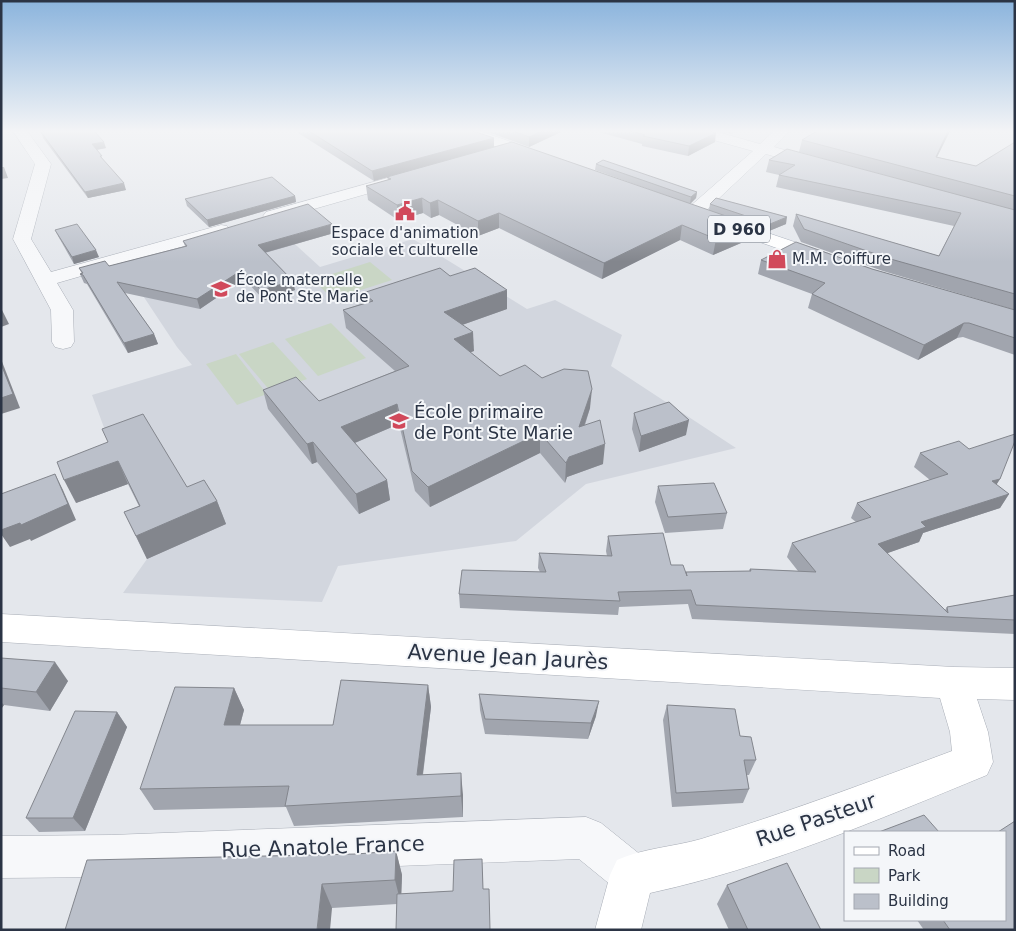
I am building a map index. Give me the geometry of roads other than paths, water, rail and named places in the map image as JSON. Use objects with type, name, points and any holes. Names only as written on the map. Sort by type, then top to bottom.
[{"type":"main road","name":"D 960","points":[[676,206],[839,264]]},
{"type":"main road","name":"Avenue Jean Jaurès","points":[[1,628],[954,683],[1015,684]]},
{"type":"main road","name":"Rue Pasteur","points":[[632,875],[699,861],[836,815],[973,762],[969,732],[954,683]]},
{"type":"main road","points":[[618,930],[632,875]]},
{"type":"street","points":[[40,174],[22,239],[62,310],[63,342]]},
{"type":"street","points":[[255,221],[418,174]]},
{"type":"street","points":[[693,213],[736,174]]},
{"type":"street","points":[[46,280],[236,226]]},
{"type":"street","name":"Rue Anatole France","points":[[1,857],[111,856],[586,838],[632,875]]},
{"type":"place","name":"Espace d'animation sociale et culturelle","points":[[405,211]]},
{"type":"place","name":"M.M. Coiffure","points":[[777,259]]},
{"type":"place","name":"École maternelle de Pont Ste Marie","points":[[221,289]]},
{"type":"place","name":"École primaire de Pont Ste Marie","points":[[399,421]]}]
